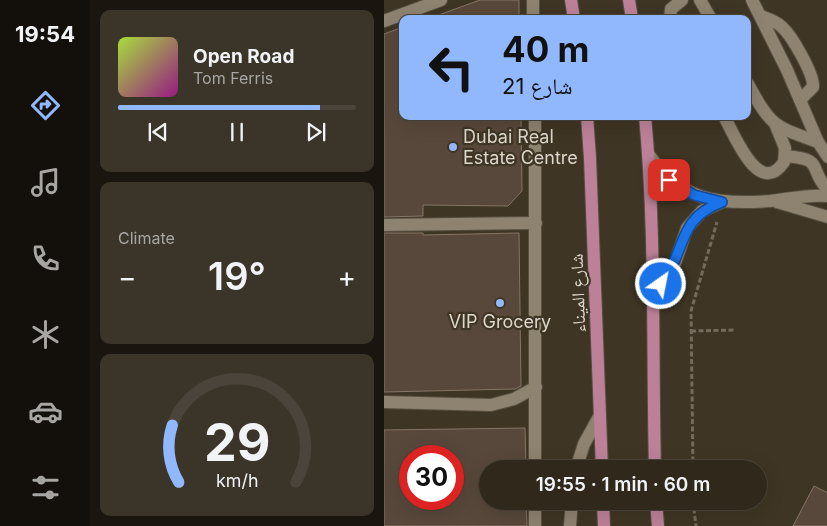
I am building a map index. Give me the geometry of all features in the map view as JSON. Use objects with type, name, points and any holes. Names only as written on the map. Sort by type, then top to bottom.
[{"type":"main road","points":[[571,0],[573,15]]},
{"type":"main road","points":[[629,0],[631,15]]},
{"type":"main road","name":"شارع الميناء","points":[[587,120],[602,460]]},
{"type":"main road","points":[[645,120],[649,155],[654,293],[655,460]]},
{"type":"main road","points":[[603,510],[604,526]]},
{"type":"main road","points":[[657,510],[658,526]]},
{"type":"street","points":[[400,15],[441,0]]},
{"type":"street","points":[[533,0],[533,15]]},
{"type":"street","points":[[670,15],[671,9],[682,0]]},
{"type":"street","points":[[700,0],[709,15]]},
{"type":"street","points":[[752,0],[818,142],[827,157]]},
{"type":"street","points":[[384,21],[399,15]]},
{"type":"street","points":[[760,16],[776,22],[785,29],[813,76],[813,87],[800,100]]},
{"type":"street","points":[[726,120],[749,162],[758,170],[764,173],[776,171],[784,162],[785,156],[782,140],[776,126],[766,116],[751,89]]},
{"type":"street","points":[[535,120],[535,460]]},
{"type":"street","points":[[776,126],[818,142]]},
{"type":"street","points":[[649,155],[659,170],[681,189],[694,195],[722,202],[772,201],[800,195],[827,196]]},
{"type":"street","points":[[785,156],[802,157],[810,160],[816,167],[821,182],[827,190]]},
{"type":"street","points":[[772,201],[827,216]]},
{"type":"street","points":[[654,293],[675,263],[687,228],[702,211],[722,202]]},
{"type":"street","points":[[384,226],[536,223]]},
{"type":"street","points":[[384,402],[491,405],[514,400],[536,387]]},
{"type":"street","points":[[579,460],[584,444],[600,415]]},
{"type":"street","points":[[535,510],[535,526]]},
{"type":"street","points":[[570,526],[571,510]]},
{"type":"path","points":[[693,460],[690,331],[693,302],[722,202]]},
{"type":"path","points":[[690,331],[735,330]]},
{"type":"path","points":[[695,510],[696,526]]},
{"type":"building","points":[[480,0],[519,0],[519,15],[439,15]]},
{"type":"building","name":"Dubai Real Estate Centre","points":[[399,28],[399,120],[521,120],[522,191],[508,206],[423,205],[423,216],[384,217],[384,34]]},
{"type":"building","points":[[384,233],[423,233],[423,235],[519,233],[521,386],[515,389],[384,392]]},
{"type":"building","points":[[525,428],[526,460],[479,460],[479,510],[526,510],[527,526],[384,526],[384,430]]},
{"type":"building","points":[[814,486],[828,493],[828,526],[793,526]]},
{"type":"place","name":"Dubai Real Estate Centre","points":[[453,147]]},
{"type":"place","name":"VIP Grocery","points":[[500,303]]},
{"type":"route","points":[[661,284],[675,263],[687,228],[702,211],[722,202],[694,195],[681,189],[669,180]]}]
